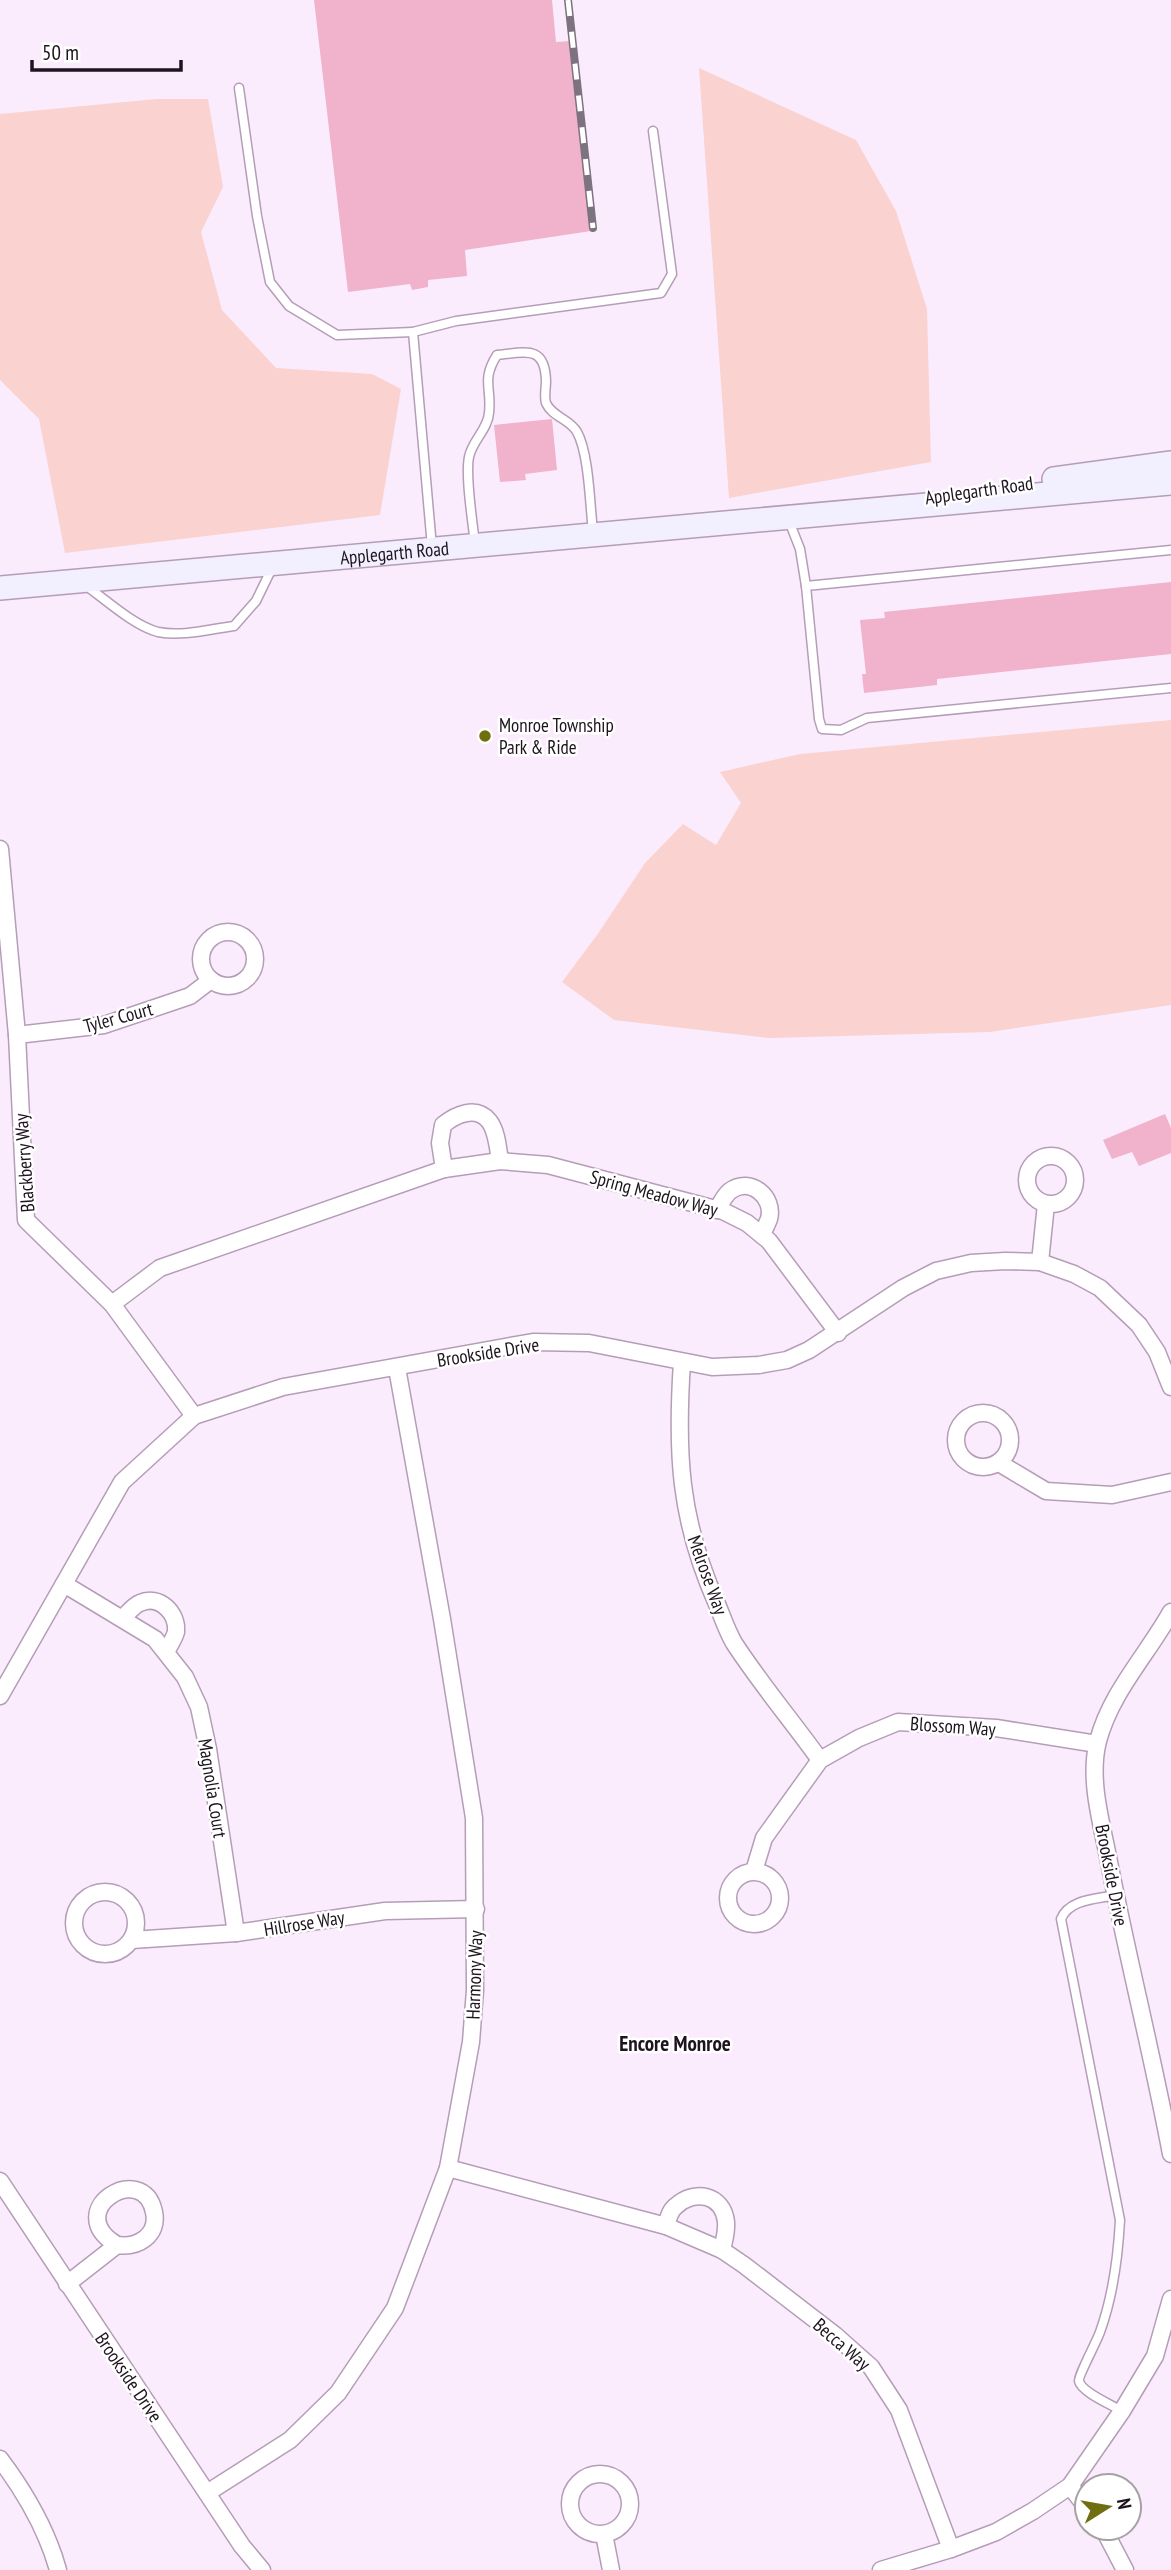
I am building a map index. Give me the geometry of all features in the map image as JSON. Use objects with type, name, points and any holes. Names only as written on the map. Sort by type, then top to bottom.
[{"type":"main road","name":"Applegarth Road","points":[[788,518],[1171,463]]},
{"type":"main road","name":"Applegarth Road","points":[[0,588],[1171,483]]},
{"type":"street","name":"Blackberry Way","points":[[0,849],[17,1035],[26,1220],[112,1304],[194,1416]]},
{"type":"street","name":"Tyler Court","points":[[17,1035],[104,1025],[190,996],[211,980]]},
{"type":"street","points":[[444,1169],[440,1143],[443,1125],[452,1117],[467,1113],[477,1113],[489,1121],[500,1161]]},
{"type":"street","name":"Spring Meadow Way","points":[[112,1304],[160,1268],[444,1169],[500,1161],[548,1165],[718,1210],[747,1223],[769,1241],[838,1333]]},
{"type":"street","points":[[718,1210],[732,1190],[742,1186],[754,1187],[764,1194],[769,1205],[770,1217],[762,1235]]},
{"type":"street","points":[[1040,1262],[1046,1204]]},
{"type":"street","name":"Brookside Drive","points":[[0,1696],[122,1482],[194,1416],[283,1387],[533,1342],[589,1343],[712,1367],[760,1365],[787,1360],[809,1350],[903,1288],[936,1271],[971,1263],[1040,1262],[1074,1274],[1100,1288],[1121,1305],[1139,1325],[1157,1352],[1171,1387]]},
{"type":"street","name":"Melrose Way","points":[[682,1362],[678,1423],[679,1463],[688,1521],[709,1585],[733,1641],[820,1760]]},
{"type":"street","name":"Harmony Way","points":[[207,2493],[290,2440],[338,2393],[395,2308],[448,2168],[471,2042],[475,1990],[474,1818],[397,1368]]},
{"type":"street","points":[[999,1462],[1046,1491],[1112,1495],[1171,1482]]},
{"type":"street","name":"Magnolia Court","points":[[64,1584],[155,1639],[185,1677],[200,1707],[236,1933]]},
{"type":"street","points":[[123,1618],[138,1603],[150,1601],[162,1604],[176,1621],[176,1634],[166,1653]]},
{"type":"street","name":"Brookside Drive","points":[[1170,2148],[1167,2118],[1116,1895],[1095,1777],[1097,1744],[1116,1696],[1165,1637],[1171,1612]]},
{"type":"street","name":"Blossom Way","points":[[754,1871],[764,1838],[820,1760],[859,1738],[898,1722],[996,1728],[1097,1744]]},
{"type":"street","name":"Hillrose Way","points":[[132,1940],[136,1916],[132,1905],[123,1896],[111,1891],[99,1891],[87,1896],[79,1905],[74,1916],[74,1929],[79,1940],[88,1949],[99,1954],[112,1954],[123,1949],[132,1940],[236,1933],[385,1911],[476,1909]]},
{"type":"street","name":"Becca Way","points":[[448,2168],[666,2226],[722,2250],[835,2335],[871,2367],[900,2410],[951,2549]]},
{"type":"street","name":"Brookside Drive","points":[[0,2181],[242,2546],[262,2570]]},
{"type":"street","points":[[666,2226],[673,2207],[688,2197],[700,2194],[716,2201],[725,2212],[727,2225],[722,2250]]},
{"type":"street","points":[[67,2284],[117,2245]]},
{"type":"street","points":[[881,2570],[996,2532],[1070,2486],[1122,2411],[1155,2356],[1171,2299]]},
{"type":"street","points":[[0,2459],[21,2487],[58,2570]]},
{"type":"street","points":[[1070,2486],[1073,2490]]},
{"type":"street","points":[[604,2534],[611,2570]]},
{"type":"street","points":[[1110,2542],[1125,2570]]},
{"type":"lane","points":[[239,88],[257,216],[270,282],[289,306],[337,335],[413,332],[456,321],[661,293],[672,274],[653,131]]},
{"type":"lane","points":[[413,332],[432,550]]},
{"type":"lane","points":[[475,546],[468,460],[473,444],[490,412],[487,386],[489,368],[497,355],[530,352],[541,358],[545,367],[546,402],[557,416],[576,430],[582,446],[594,535]]},
{"type":"lane","points":[[788,518],[800,549],[806,586],[822,729],[841,730],[867,719],[1171,688]]},
{"type":"lane","points":[[806,586],[1171,550]]},
{"type":"lane","points":[[80,581],[134,620],[157,632],[187,632],[234,626],[256,601],[275,564]]},
{"type":"lane","points":[[1116,1895],[1071,1905],[1061,1919],[1120,2220],[1119,2247],[1107,2310],[1090,2357],[1079,2374],[1079,2382],[1083,2389],[1122,2411]]},
{"type":"shaded area","points":[[699,68],[856,140],[896,211],[927,309],[931,462],[729,498]]},
{"type":"shaded area","points":[[156,99],[208,99],[223,187],[201,232],[222,310],[276,368],[372,374],[401,389],[380,515],[65,553],[39,419],[0,380],[0,114]]},
{"type":"shaded area","points":[[1171,720],[1171,1005],[990,1032],[769,1038],[614,1020],[562,982],[645,863],[683,824],[716,845],[741,803],[720,772],[800,754]]},
{"type":"building","points":[[314,0],[552,0],[556,42],[570,41],[591,231],[465,250],[467,276],[428,280],[428,287],[412,290],[410,284],[348,292]]},
{"type":"building","points":[[552,419],[557,470],[525,474],[526,480],[500,482],[494,425]]},
{"type":"building","points":[[1171,582],[1171,654],[937,679],[937,685],[864,693],[862,674],[866,674],[860,620],[885,618],[884,612]]},
{"type":"building","points":[[1165,1114],[1171,1128],[1171,1153],[1139,1166],[1132,1152],[1112,1159],[1103,1140]]},
{"type":"railway","points":[[568,0],[593,228]]},
{"type":"place","name":"Monroe Township Park & Ride","points":[[485,736]]},
{"type":"district","name":"Encore Monroe","points":[[675,2043]]}]
